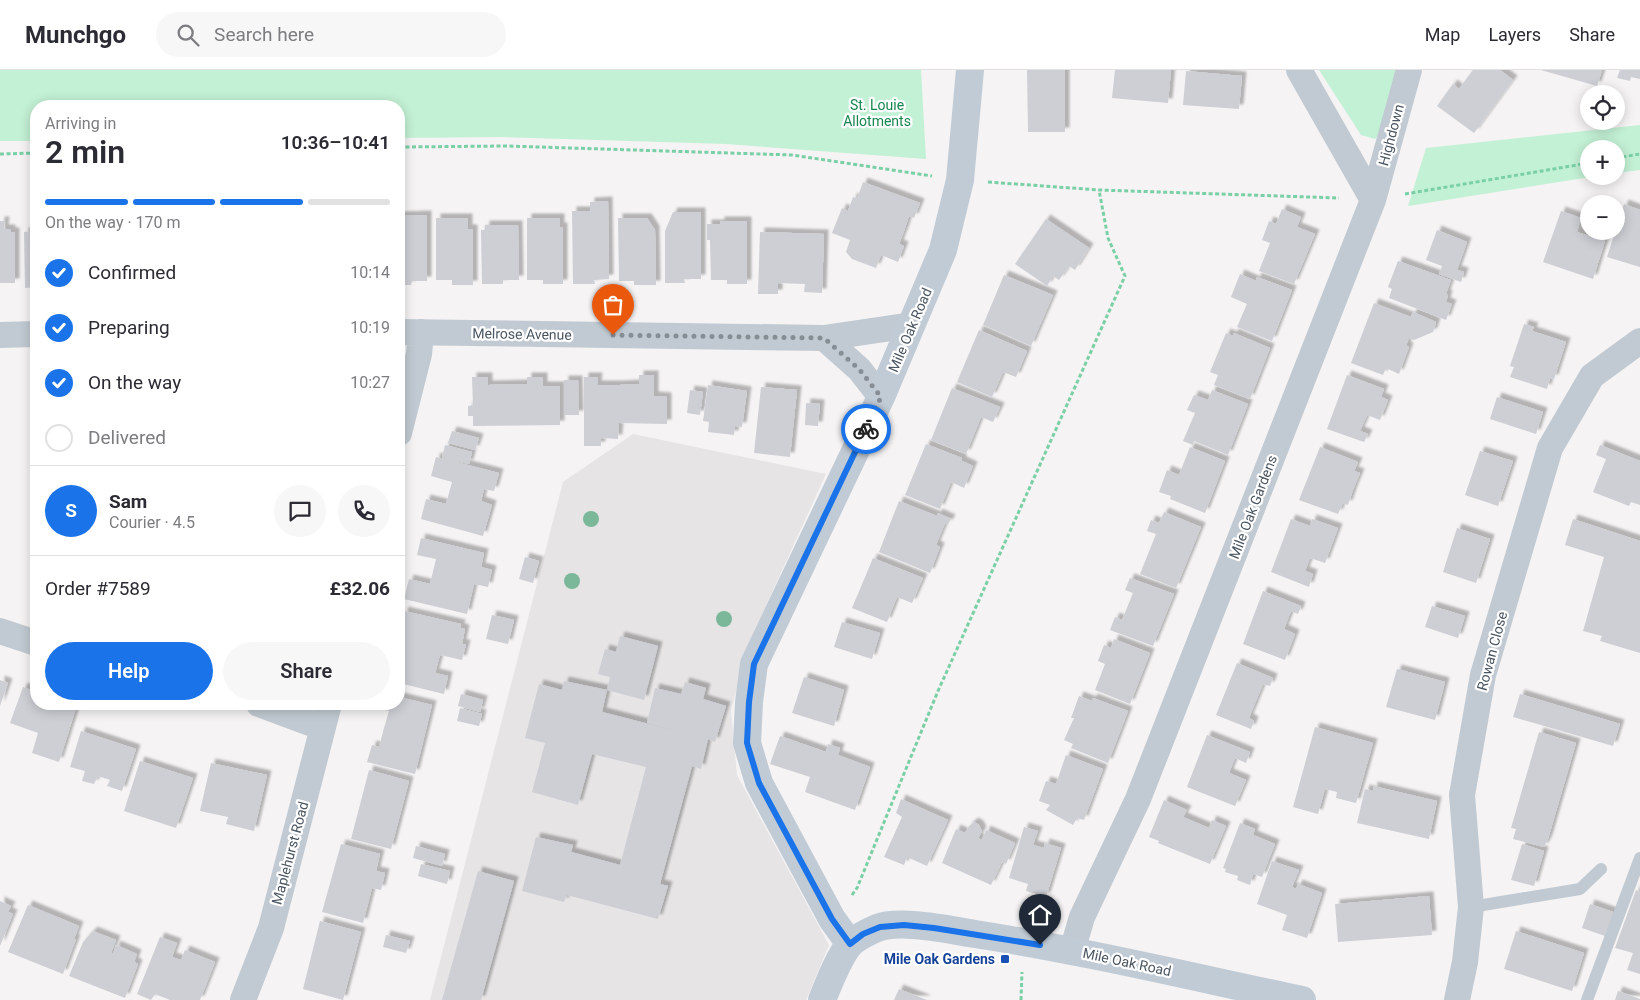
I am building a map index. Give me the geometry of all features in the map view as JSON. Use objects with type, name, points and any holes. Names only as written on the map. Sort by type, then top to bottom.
[{"type":"street","name":"Mile Oak Road","points":[[970,70],[960,180],[943,250],[881,397],[754,664],[749,702],[747,743],[759,783],[832,919],[850,944],[863,934],[880,927],[904,925],[934,928],[1072,951],[1302,1000]]},
{"type":"street","points":[[1299,70],[1373,200]]},
{"type":"street","name":"Highdown","points":[[1373,200],[1409,70]]},
{"type":"street","name":"Mile Oak Gardens","points":[[1072,951],[1082,917],[1138,799],[1373,200]]},
{"type":"street","name":"Melrose Avenue","points":[[410,332],[824,338],[912,326]]},
{"type":"street","points":[[405,409],[419,354],[410,332]]},
{"type":"street","points":[[0,335],[30,334]]},
{"type":"street","points":[[824,338],[859,369],[881,397]]},
{"type":"street","name":"Rowan Close","points":[[1457,1000],[1465,962],[1471,907],[1462,795],[1483,675],[1550,448],[1592,376],[1640,341]]},
{"type":"street","points":[[0,631],[30,641]]},
{"type":"street","points":[[275,710],[310,723],[326,715]]},
{"type":"street","name":"Maplehurst Road","points":[[243,1000],[271,928],[326,715]]},
{"type":"street","points":[[822,1000],[833,974],[850,944]]},
{"type":"lane","points":[[1587,1000],[1640,858]]},
{"type":"lane","points":[[1471,907],[1580,889],[1602,869]]},
{"type":"path","points":[[405,148],[507,146],[792,155],[960,180],[1099,190],[1307,196],[1373,200],[1580,165]]},
{"type":"path","points":[[0,154],[30,153]]},
{"type":"path","points":[[1625,156],[1640,154]]},
{"type":"path","points":[[832,919],[857,888],[938,691],[1125,276],[1108,238],[1099,190]]},
{"type":"shaded area","points":[[633,434],[826,474],[769,599],[744,660],[731,711],[737,775],[829,945],[806,1000],[430,1000],[563,482]]},
{"type":"green space","name":"St. Louie Allotments","points":[[0,70],[921,70],[926,159],[726,144],[500,137],[405,138],[405,100],[30,100],[30,141],[0,141]]},
{"type":"green space","points":[[1319,70],[1399,70],[1383,130],[1375,139],[1361,135]]},
{"type":"green space","points":[[1640,125],[1640,170],[1625,172],[1625,140],[1580,140],[1580,179],[1408,206],[1426,148],[1593,130],[1625,130],[1625,127]]},
{"type":"building","points":[[1027,70],[1065,70],[1065,132],[1028,132]]},
{"type":"building","points":[[1115,70],[1171,70],[1168,103],[1112,98]]},
{"type":"building","points":[[1473,70],[1500,70],[1513,80],[1474,133],[1437,106],[1453,84],[1459,89]]},
{"type":"building","points":[[1541,70],[1602,70],[1597,85]]},
{"type":"building","points":[[1620,70],[1640,70],[1640,79],[1631,77],[1630,81],[1617,78]]},
{"type":"building","points":[[1186,71],[1242,76],[1239,109],[1183,105]]},
{"type":"building","points":[[863,182],[920,203],[914,218],[909,216],[899,244],[904,246],[898,262],[881,255],[876,268],[852,259],[846,252],[850,240],[832,233],[842,208],[848,211],[853,197],[857,199]]},
{"type":"building","points":[[608,201],[609,279],[594,280],[595,284],[573,284],[572,211],[590,211],[590,202]]},
{"type":"building","points":[[1625,204],[1640,210],[1640,267],[1607,257],[1612,240],[1625,240]]},
{"type":"building","points":[[1282,209],[1301,217],[1297,227],[1315,234],[1294,284],[1259,271],[1270,243],[1262,240],[1269,221],[1276,224]]},
{"type":"building","points":[[1561,211],[1580,218],[1577,232],[1580,233],[1580,240],[1605,241],[1593,279],[1543,262]]},
{"type":"building","points":[[673,212],[701,212],[701,279],[684,279],[685,283],[665,283],[665,231]]},
{"type":"building","points":[[427,215],[427,281],[412,281],[411,285],[405,285],[405,216]]},
{"type":"building","points":[[436,218],[468,218],[468,229],[473,229],[473,285],[452,285],[452,280],[436,280]]},
{"type":"building","points":[[527,218],[560,218],[560,227],[563,227],[563,284],[543,284],[543,280],[527,280]]},
{"type":"building","points":[[618,218],[647,218],[655,230],[656,285],[634,285],[634,281],[619,281]]},
{"type":"building","points":[[1046,219],[1089,248],[1075,270],[1069,266],[1059,280],[1053,276],[1047,286],[1015,264]]},
{"type":"building","points":[[0,221],[5,221],[4,229],[11,229],[11,232],[15,232],[15,283],[0,283]]},
{"type":"building","points":[[720,221],[747,221],[747,284],[727,284],[727,280],[711,280],[710,240],[707,240],[707,224],[720,224]]},
{"type":"building","points":[[485,225],[518,225],[519,280],[503,280],[503,284],[482,284],[481,230],[485,230]]},
{"type":"building","points":[[1437,230],[1467,242],[1457,270],[1464,272],[1461,282],[1439,274],[1442,266],[1426,260]]},
{"type":"building","points":[[30,231],[30,288],[25,288],[24,232]]},
{"type":"building","points":[[760,232],[824,234],[822,293],[804,292],[805,284],[778,283],[778,294],[758,294]]},
{"type":"building","points":[[1398,261],[1451,280],[1446,294],[1448,295],[1446,302],[1452,304],[1446,320],[1389,298],[1392,289],[1388,287]]},
{"type":"building","points":[[1240,274],[1256,281],[1257,277],[1292,290],[1272,341],[1237,327],[1247,304],[1231,297]]},
{"type":"building","points":[[1004,275],[1053,295],[1031,346],[983,325]]},
{"type":"building","points":[[1374,303],[1411,317],[1413,312],[1436,322],[1433,332],[1414,340],[1409,338],[1406,346],[1409,347],[1399,374],[1386,368],[1383,375],[1351,363]]},
{"type":"building","points":[[1524,324],[1534,327],[1532,331],[1566,342],[1554,379],[1550,378],[1547,389],[1510,377],[1514,367],[1510,366]]},
{"type":"building","points":[[979,330],[1027,351],[1016,377],[1003,372],[992,397],[957,382]]},
{"type":"building","points":[[1226,333],[1233,336],[1234,333],[1270,348],[1250,399],[1214,385],[1218,375],[1210,372]]},
{"type":"building","points":[[639,375],[654,375],[654,396],[667,397],[667,424],[619,423],[618,439],[601,438],[601,446],[584,446],[584,377],[598,377],[597,385],[619,385],[639,384]]},
{"type":"building","points":[[1347,375],[1384,389],[1381,397],[1388,400],[1380,420],[1367,415],[1360,431],[1368,434],[1364,442],[1327,429]]},
{"type":"building","points":[[472,377],[488,377],[488,385],[527,384],[527,377],[543,377],[543,386],[560,386],[560,425],[473,426],[473,416],[468,416],[468,406],[473,405]]},
{"type":"building","points":[[564,380],[578,380],[579,415],[564,415]]},
{"type":"building","points":[[708,385],[747,391],[742,427],[735,426],[734,435],[708,432],[709,422],[703,421]]},
{"type":"building","points":[[761,387],[797,390],[790,457],[754,453]]},
{"type":"building","points":[[952,388],[1000,407],[993,422],[981,417],[966,454],[931,440]]},
{"type":"building","points":[[690,390],[703,392],[700,415],[687,413]]},
{"type":"building","points":[[1212,390],[1248,404],[1228,455],[1194,441],[1193,445],[1183,441],[1195,413],[1187,410],[1194,395],[1208,400]]},
{"type":"building","points":[[1497,397],[1543,412],[1536,434],[1490,419]]},
{"type":"building","points":[[806,403],[820,404],[818,426],[805,425]]},
{"type":"building","points":[[452,431],[479,438],[475,450],[448,443]]},
{"type":"building","points":[[926,444],[962,458],[962,461],[973,466],[964,488],[951,482],[940,509],[905,495]]},
{"type":"building","points":[[445,445],[472,452],[469,464],[442,458]]},
{"type":"building","points":[[1600,445],[1640,461],[1640,505],[1631,502],[1629,506],[1593,492],[1606,459],[1596,455]]},
{"type":"building","points":[[1190,447],[1225,461],[1205,513],[1170,499],[1171,496],[1159,492],[1167,470],[1179,475]]},
{"type":"building","points":[[1320,447],[1358,462],[1354,471],[1360,473],[1348,505],[1343,503],[1338,514],[1299,500]]},
{"type":"building","points":[[1480,451],[1513,461],[1498,506],[1465,495]]},
{"type":"building","points":[[436,457],[499,473],[494,491],[484,489],[481,501],[492,505],[483,536],[421,519],[426,499],[446,504],[452,482],[431,476]]},
{"type":"building","points":[[899,501],[937,516],[938,513],[951,519],[948,524],[945,523],[936,545],[940,547],[930,573],[879,552]]},
{"type":"building","points":[[1164,512],[1201,527],[1176,588],[1140,574],[1156,534],[1147,531],[1151,520],[1159,523]]},
{"type":"building","points":[[1291,519],[1310,526],[1312,519],[1338,528],[1325,563],[1310,558],[1305,571],[1313,574],[1309,587],[1271,572]]},
{"type":"building","points":[[1573,519],[1640,541],[1640,653],[1600,641],[1602,636],[1583,631],[1604,557],[1565,545]]},
{"type":"building","points":[[1457,528],[1490,539],[1476,583],[1443,572]]},
{"type":"building","points":[[421,538],[484,553],[481,567],[492,570],[488,587],[474,584],[467,614],[405,599],[409,579],[430,584],[436,559],[417,555]]},
{"type":"building","points":[[525,557],[539,561],[533,583],[519,579]]},
{"type":"building","points":[[873,558],[923,578],[912,603],[897,597],[887,622],[852,608]]},
{"type":"building","points":[[1130,578],[1174,594],[1153,646],[1110,630],[1115,617],[1122,620],[1133,593],[1125,590]]},
{"type":"building","points":[[1263,591],[1301,606],[1298,614],[1291,611],[1284,629],[1295,634],[1285,660],[1243,644]]},
{"type":"building","points":[[1432,606],[1465,616],[1458,638],[1425,627]]},
{"type":"building","points":[[405,611],[461,624],[460,628],[465,629],[462,644],[466,644],[462,660],[440,655],[435,673],[448,676],[444,694],[405,684]]},
{"type":"building","points":[[492,615],[514,620],[508,644],[486,639]]},
{"type":"building","points":[[842,622],[880,633],[872,659],[834,647]]},
{"type":"building","points":[[620,636],[658,646],[644,700],[607,690],[610,677],[598,674],[605,649],[616,652]]},
{"type":"building","points":[[1114,639],[1150,653],[1130,704],[1095,690],[1105,664],[1098,661],[1104,645],[1111,648]]},
{"type":"building","points":[[1237,663],[1273,678],[1270,686],[1263,684],[1249,718],[1254,721],[1251,729],[1216,715]]},
{"type":"building","points":[[1397,669],[1445,682],[1435,720],[1386,707]]},
{"type":"building","points":[[804,677],[844,690],[834,726],[792,713]]},
{"type":"building","points":[[0,680],[8,683],[0,706]]},
{"type":"building","points":[[564,681],[607,690],[602,712],[676,731],[647,723],[655,688],[681,694],[685,682],[706,688],[703,699],[726,706],[715,742],[708,739],[701,769],[692,766],[660,884],[668,886],[658,919],[567,895],[564,902],[522,891],[536,837],[573,845],[571,852],[620,865],[646,767],[592,754],[578,805],[532,792],[545,743],[525,738],[539,684],[562,690]]},
{"type":"building","points":[[23,687],[30,690],[30,710],[75,710],[59,762],[32,753],[38,733],[10,723]]},
{"type":"building","points":[[461,694],[483,700],[480,712],[458,706]]},
{"type":"building","points":[[1520,694],[1620,724],[1613,746],[1513,717]]},
{"type":"building","points":[[1079,696],[1092,701],[1093,698],[1128,711],[1108,763],[1071,748],[1073,744],[1064,740],[1074,718],[1071,718]]},
{"type":"building","points":[[405,698],[432,705],[415,774],[367,762],[372,745],[379,747],[389,711],[385,710],[405,710]]},
{"type":"building","points":[[460,708],[482,714],[479,726],[457,721]]},
{"type":"building","points":[[1315,727],[1373,743],[1356,803],[1336,798],[1337,792],[1325,789],[1318,814],[1293,807]]},
{"type":"building","points":[[81,731],[136,749],[122,791],[107,786],[110,780],[98,776],[94,784],[82,781],[85,771],[70,767]]},
{"type":"building","points":[[1539,732],[1576,743],[1544,847],[1513,839],[1516,829],[1511,828]]},
{"type":"building","points":[[1207,735],[1250,752],[1246,763],[1235,758],[1229,773],[1246,780],[1235,806],[1187,787]]},
{"type":"building","points":[[780,736],[826,752],[828,744],[840,748],[838,755],[870,767],[855,810],[805,792],[810,777],[770,764]]},
{"type":"building","points":[[1066,755],[1103,769],[1084,820],[1077,818],[1073,825],[1046,810],[1050,805],[1039,801],[1046,781],[1056,784]]},
{"type":"building","points":[[140,761],[193,778],[176,828],[124,811]]},
{"type":"building","points":[[211,763],[267,775],[254,831],[226,824],[228,817],[200,811]]},
{"type":"building","points":[[369,770],[409,781],[391,849],[351,839]]},
{"type":"building","points":[[1373,786],[1437,801],[1429,839],[1357,823],[1365,789],[1373,791]]},
{"type":"building","points":[[901,799],[948,820],[927,866],[907,857],[904,865],[884,857],[902,817],[896,813]]},
{"type":"building","points":[[1164,800],[1187,810],[1183,817],[1209,828],[1212,820],[1226,826],[1210,864],[1158,843],[1159,841],[1149,837]]},
{"type":"building","points":[[974,822],[979,825],[982,831],[978,838],[982,840],[986,830],[1015,843],[1006,864],[1002,862],[991,885],[942,863],[956,829],[965,833]]},
{"type":"building","points":[[1240,823],[1255,829],[1253,835],[1275,844],[1262,877],[1253,874],[1250,885],[1237,880],[1238,876],[1225,872],[1226,869],[1223,868]]},
{"type":"building","points":[[1024,827],[1038,831],[1033,845],[1044,848],[1045,843],[1061,848],[1046,897],[1026,891],[1028,884],[1009,878]]},
{"type":"building","points":[[341,844],[380,854],[376,871],[385,873],[381,890],[372,888],[363,923],[322,912]]},
{"type":"building","points":[[1522,844],[1544,851],[1534,886],[1511,880]]},
{"type":"building","points":[[416,846],[445,854],[442,866],[413,858]]},
{"type":"building","points":[[1272,861],[1299,870],[1292,887],[1296,889],[1298,884],[1322,893],[1307,938],[1282,930],[1287,915],[1257,904]]},
{"type":"building","points":[[421,864],[450,871],[447,884],[418,876]]},
{"type":"building","points":[[478,871],[514,881],[481,1000],[442,1000]]},
{"type":"building","points":[[1636,890],[1640,892],[1640,974],[1627,970],[1633,953],[1615,948]]},
{"type":"building","points":[[1429,896],[1432,935],[1338,942],[1335,904]]},
{"type":"building","points":[[0,901],[11,906],[8,912],[13,914],[0,946]]},
{"type":"building","points":[[1590,904],[1613,912],[1605,936],[1582,928]]},
{"type":"building","points":[[28,905],[79,926],[63,974],[8,952]]},
{"type":"building","points":[[320,921],[361,932],[343,1000],[303,989]]},
{"type":"building","points":[[93,931],[116,940],[111,953],[113,954],[116,945],[137,954],[134,962],[138,964],[125,998],[69,976],[83,942]]},
{"type":"building","points":[[1516,931],[1584,953],[1572,991],[1504,969]]},
{"type":"building","points":[[386,935],[410,941],[406,953],[383,947]]},
{"type":"building","points":[[160,937],[177,943],[172,957],[181,960],[185,950],[215,962],[200,1000],[170,1000],[155,994],[151,1000],[137,994]]},
{"type":"building","points":[[899,989],[927,1000],[894,1000]]},
{"type":"building","points":[[1618,991],[1640,999],[1640,1000],[1615,1000]]},
{"type":"way so far","points":[[613,335],[824,338],[859,369],[881,397],[866,429]]},
{"type":"place","name":"Mile Oak Gardens","points":[[1005,959]]},
{"type":"route","points":[[866,429],[754,664],[749,702],[747,743],[759,783],[832,919],[850,944],[863,934],[880,927],[904,925],[1040,945]]}]
